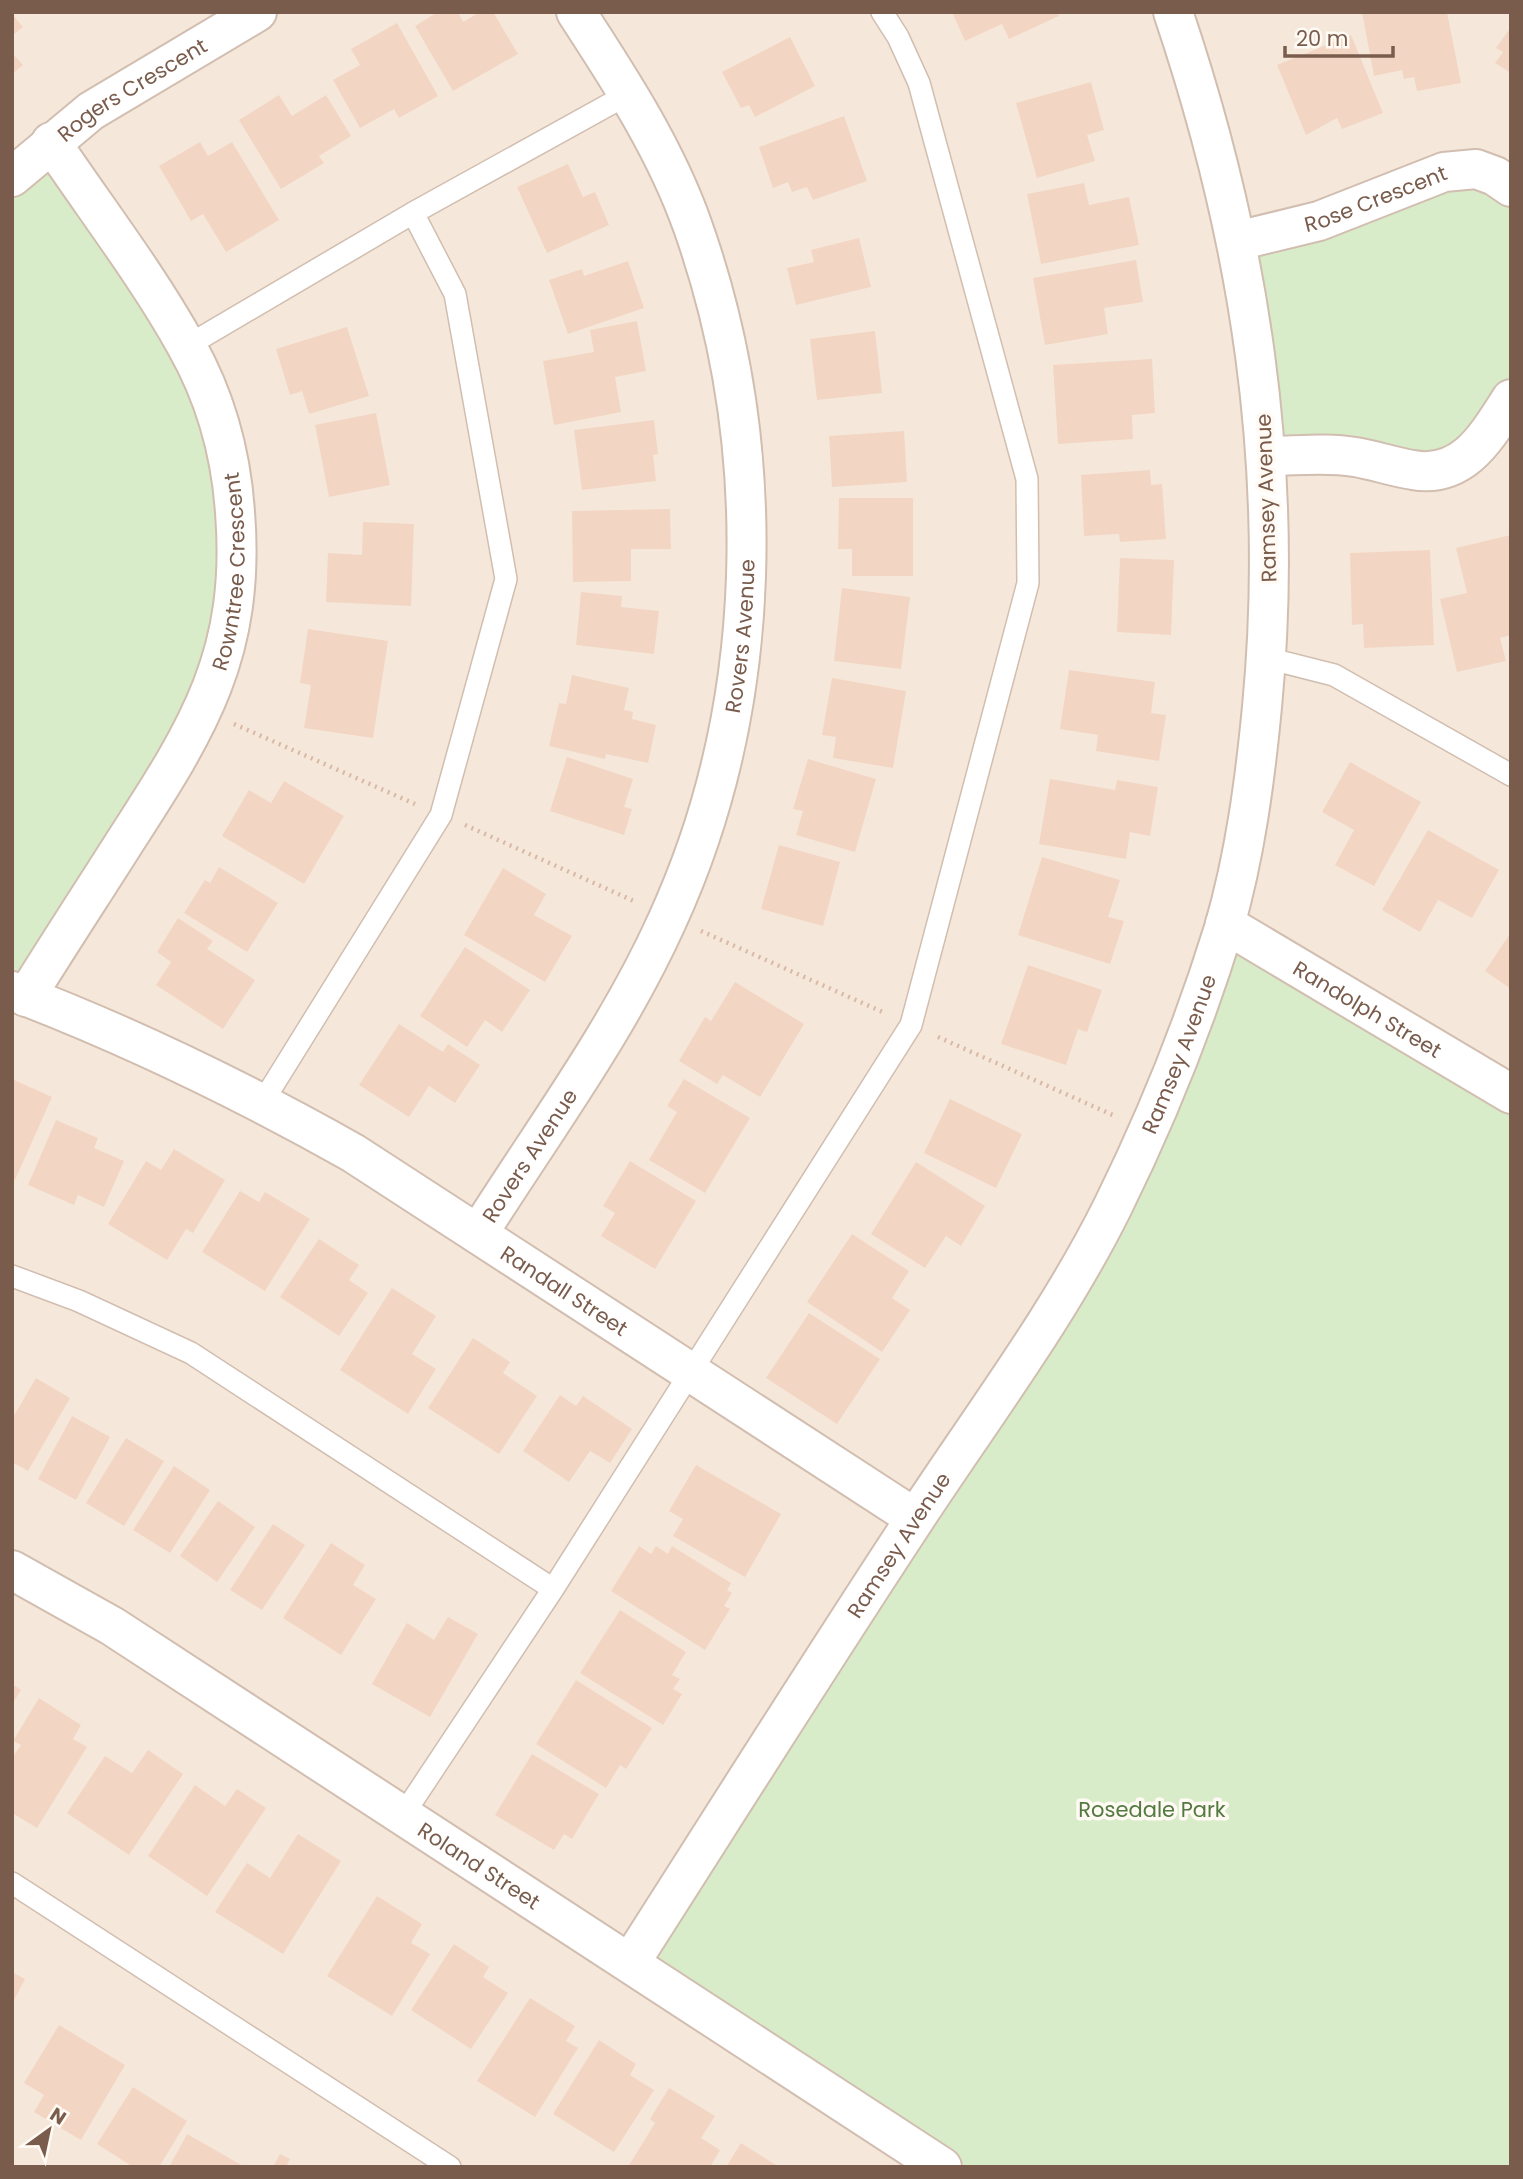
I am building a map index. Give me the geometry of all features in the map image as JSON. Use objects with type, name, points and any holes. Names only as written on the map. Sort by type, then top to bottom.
[{"type":"street","name":"Rogers Crescent","points":[[12,177],[51,142],[134,82],[257,12]]},
{"type":"street","name":"Rovers Avenue","points":[[478,1234],[613,1024],[653,953],[701,831],[718,773],[738,674],[744,611],[747,537],[743,469],[733,384],[718,311],[693,227],[663,157],[630,93],[576,12]]},
{"type":"street","name":"Ramsey Avenue","points":[[630,1963],[915,1518],[1039,1332],[1111,1209],[1148,1131],[1225,924],[1255,770],[1267,658],[1271,574],[1267,456],[1258,362],[1237,241],[1196,81],[1173,12]]},
{"type":"street","name":"Rowntree Crescent","points":[[19,994],[191,737],[219,668],[231,624],[238,575],[233,482],[212,403],[187,346],[51,142]]},
{"type":"street","name":"Rose Crescent","points":[[1237,241],[1319,221],[1452,170],[1476,169],[1495,176],[1511,187]]},
{"type":"street","points":[[1267,456],[1352,456],[1415,471],[1442,469],[1462,462],[1473,453],[1511,399]]},
{"type":"street","name":"Randolph Street","points":[[1225,924],[1511,1094]]},
{"type":"street","name":"Randall Street","points":[[19,994],[112,1032],[262,1103],[353,1153],[915,1518]]},
{"type":"street","name":"Roland Street","points":[[12,1570],[112,1626],[942,2167]]},
{"type":"lane","points":[[403,1815],[553,1589],[911,1025],[1028,583],[1027,479],[919,83],[898,37],[882,12]]},
{"type":"lane","points":[[187,346],[413,213],[630,93]]},
{"type":"lane","points":[[262,1103],[441,815],[506,579],[455,294],[413,213]]},
{"type":"lane","points":[[1267,658],[1334,675],[1511,775]]},
{"type":"lane","points":[[12,1276],[79,1301],[191,1353],[553,1589]]},
{"type":"lane","points":[[12,1883],[450,2167]]},
{"type":"shaded area","points":[[12,12],[1511,12],[1511,2167],[12,2167]]},
{"type":"green space","points":[[51,142],[225,444],[219,668],[12,991],[12,177]]},
{"type":"green space","points":[[1444,172],[1511,187],[1511,399],[1473,453],[1267,456],[1237,241]]},
{"type":"green space","name":"Rosedale Park","points":[[1225,924],[1511,1094],[1511,2167],[942,2167],[630,1963],[1111,1209]]},
{"type":"building","points":[[438,12],[458,12],[463,22],[480,12],[493,12],[518,54],[453,91],[415,26]]},
{"type":"building","points":[[952,12],[1057,12],[1059,16],[1009,39],[1002,24],[965,41]]},
{"type":"building","points":[[1362,12],[1447,12],[1461,83],[1417,91],[1414,77],[1404,79],[1402,70],[1374,76]]},
{"type":"building","points":[[12,14],[23,27],[12,36]]},
{"type":"building","points":[[397,23],[438,96],[399,118],[394,109],[360,128],[333,80],[360,65],[351,49]]},
{"type":"building","points":[[1511,27],[1511,73],[1495,63],[1503,52],[1496,48]]},
{"type":"building","points":[[1351,35],[1383,113],[1342,129],[1337,118],[1306,135],[1277,65]]},
{"type":"building","points":[[790,37],[815,86],[755,117],[749,105],[741,108],[722,72]]},
{"type":"building","points":[[12,53],[23,65],[12,74]]},
{"type":"building","points":[[1091,82],[1104,130],[1087,135],[1095,161],[1037,178],[1016,103]]},
{"type":"building","points":[[279,95],[292,116],[326,95],[351,136],[319,156],[324,163],[281,189],[239,120]]},
{"type":"building","points":[[844,116],[867,181],[813,200],[807,187],[792,192],[788,182],[773,188],[759,147]]},
{"type":"building","points":[[200,142],[208,156],[232,142],[279,220],[226,252],[203,214],[191,221],[159,166]]},
{"type":"building","points":[[568,164],[583,197],[595,192],[609,225],[547,253],[517,187]]},
{"type":"building","points":[[1084,183],[1089,205],[1129,197],[1139,245],[1041,264],[1027,194]]},
{"type":"building","points":[[859,238],[871,287],[796,305],[787,268],[814,262],[811,250]]},
{"type":"building","points":[[1136,260],[1143,302],[1104,308],[1108,334],[1045,345],[1033,278]]},
{"type":"building","points":[[628,261],[644,308],[568,334],[549,280],[582,269],[584,276]]},
{"type":"building","points":[[637,321],[646,371],[615,377],[621,412],[554,425],[543,361],[594,352],[590,330]]},
{"type":"building","points":[[347,327],[369,396],[309,414],[302,391],[290,395],[276,349]]},
{"type":"building","points":[[875,331],[882,393],[817,400],[810,339]]},
{"type":"building","points":[[1152,359],[1155,413],[1132,415],[1133,439],[1058,444],[1053,365]]},
{"type":"building","points":[[376,413],[390,485],[329,497],[315,425]]},
{"type":"building","points":[[654,420],[658,454],[653,455],[656,481],[582,490],[574,430]]},
{"type":"building","points":[[904,431],[907,482],[832,487],[829,436]]},
{"type":"building","points":[[1150,470],[1151,485],[1162,484],[1166,539],[1120,542],[1119,534],[1084,536],[1081,475]]},
{"type":"building","points":[[839,498],[913,498],[913,576],[852,576],[852,549],[838,549]]},
{"type":"building","points":[[670,509],[671,549],[631,549],[631,581],[573,582],[572,511]]},
{"type":"building","points":[[363,522],[414,524],[411,606],[326,602],[328,553],[362,555]]},
{"type":"building","points":[[1511,535],[1511,635],[1500,638],[1506,661],[1457,672],[1440,599],[1467,593],[1456,548]]},
{"type":"building","points":[[1430,550],[1434,645],[1364,648],[1363,624],[1352,625],[1350,553]]},
{"type":"building","points":[[1120,558],[1174,560],[1171,635],[1117,632]]},
{"type":"building","points":[[842,588],[910,597],[901,669],[834,661]]},
{"type":"building","points":[[581,592],[622,596],[621,607],[659,611],[654,654],[576,645]]},
{"type":"building","points":[[308,629],[388,641],[373,738],[304,728],[311,685],[300,683]]},
{"type":"building","points":[[1069,670],[1155,682],[1151,713],[1166,715],[1159,761],[1096,751],[1098,735],[1060,729]]},
{"type":"building","points":[[572,675],[629,688],[624,710],[633,712],[632,719],[656,725],[648,763],[606,754],[605,759],[549,746],[559,703],[566,704]]},
{"type":"building","points":[[832,678],[906,691],[893,768],[833,758],[836,737],[822,735]]},
{"type":"building","points":[[567,757],[633,779],[624,807],[632,809],[624,835],[550,811]]},
{"type":"building","points":[[808,759],[876,779],[855,852],[796,835],[803,811],[793,809]]},
{"type":"building","points":[[1350,762],[1421,802],[1374,886],[1335,865],[1354,830],[1322,812]]},
{"type":"building","points":[[1050,779],[1115,790],[1117,780],[1158,787],[1150,836],[1130,832],[1126,859],[1039,844]]},
{"type":"building","points":[[284,781],[344,816],[304,884],[222,836],[249,790],[271,803]]},
{"type":"building","points":[[1428,830],[1499,870],[1472,918],[1438,900],[1420,932],[1382,910]]},
{"type":"building","points":[[779,845],[840,862],[823,926],[761,909]]},
{"type":"building","points":[[1042,857],[1120,880],[1108,917],[1124,921],[1110,964],[1018,935]]},
{"type":"building","points":[[219,867],[278,903],[247,952],[184,913],[205,880],[210,883]]},
{"type":"building","points":[[503,868],[546,894],[534,915],[572,936],[545,982],[464,935]]},
{"type":"building","points":[[178,918],[213,941],[207,949],[255,980],[223,1029],[156,985],[171,962],[157,952]]},
{"type":"building","points":[[1511,932],[1511,989],[1485,971]]},
{"type":"building","points":[[465,947],[530,990],[502,1032],[485,1020],[467,1047],[420,1016]]},
{"type":"building","points":[[1028,965],[1102,990],[1087,1032],[1078,1029],[1066,1065],[1001,1044]]},
{"type":"building","points":[[735,982],[804,1024],[760,1097],[723,1075],[717,1084],[679,1061],[705,1017],[711,1021]]},
{"type":"building","points":[[399,1024],[443,1052],[448,1044],[480,1065],[455,1103],[429,1086],[409,1117],[359,1085]]},
{"type":"building","points":[[12,1079],[52,1097],[15,1180],[12,1178]]},
{"type":"building","points":[[684,1079],[750,1118],[705,1193],[649,1160],[677,1112],[667,1106]]},
{"type":"building","points":[[950,1099],[1022,1134],[996,1188],[924,1153]]},
{"type":"building","points":[[56,1120],[98,1138],[94,1148],[124,1161],[104,1207],[78,1195],[74,1205],[28,1185]]},
{"type":"building","points":[[174,1149],[225,1180],[193,1233],[186,1229],[167,1260],[108,1224],[146,1161],[161,1170]]},
{"type":"building","points":[[630,1161],[696,1201],[655,1269],[601,1236],[615,1213],[603,1206]]},
{"type":"building","points":[[916,1162],[985,1206],[961,1246],[946,1236],[925,1268],[871,1234]]},
{"type":"building","points":[[240,1191],[259,1202],[265,1192],[310,1219],[265,1291],[202,1252]]},
{"type":"building","points":[[852,1234],[909,1271],[892,1298],[910,1310],[882,1352],[807,1302]]},
{"type":"building","points":[[319,1239],[359,1265],[349,1280],[368,1293],[339,1336],[280,1297]]},
{"type":"building","points":[[392,1288],[436,1316],[412,1354],[436,1369],[408,1414],[340,1370]]},
{"type":"building","points":[[809,1313],[880,1359],[837,1424],[766,1378]]},
{"type":"building","points":[[473,1338],[510,1362],[503,1373],[537,1396],[499,1454],[428,1408]]},
{"type":"building","points":[[36,1378],[70,1398],[28,1471],[12,1462],[12,1419]]},
{"type":"building","points":[[560,1395],[576,1406],[583,1396],[632,1429],[610,1463],[590,1451],[569,1482],[523,1451]]},
{"type":"building","points":[[72,1416],[110,1437],[76,1500],[38,1479]]},
{"type":"building","points":[[126,1438],[164,1461],[124,1526],[86,1503]]},
{"type":"building","points":[[696,1465],[781,1514],[745,1577],[673,1536],[683,1519],[669,1511]]},
{"type":"building","points":[[174,1466],[210,1490],[170,1553],[133,1530]]},
{"type":"building","points":[[218,1501],[255,1527],[217,1582],[180,1556]]},
{"type":"building","points":[[273,1524],[305,1545],[262,1610],[230,1590]]},
{"type":"building","points":[[331,1543],[365,1565],[353,1585],[376,1599],[341,1655],[283,1618]]},
{"type":"building","points":[[639,1546],[651,1554],[656,1546],[668,1554],[672,1546],[731,1583],[727,1590],[732,1593],[724,1606],[730,1609],[705,1650],[611,1591]]},
{"type":"building","points":[[620,1610],[686,1652],[672,1675],[680,1679],[673,1689],[682,1694],[663,1725],[580,1673]]},
{"type":"building","points":[[448,1617],[478,1634],[430,1717],[372,1684],[407,1623],[434,1640]]},
{"type":"building","points":[[576,1680],[652,1728],[626,1769],[620,1765],[606,1788],[536,1744]]},
{"type":"building","points":[[12,1684],[21,1690],[12,1704]]},
{"type":"building","points":[[39,1698],[81,1725],[73,1739],[87,1747],[37,1828],[12,1813],[12,1758],[21,1745],[13,1741]]},
{"type":"building","points":[[148,1750],[183,1774],[129,1855],[67,1813],[105,1756],[132,1773]]},
{"type":"building","points":[[532,1754],[599,1794],[572,1839],[564,1834],[554,1850],[495,1815]]},
{"type":"building","points":[[195,1785],[225,1806],[237,1789],[266,1808],[207,1896],[148,1856]]},
{"type":"building","points":[[298,1834],[341,1861],[283,1954],[215,1912],[247,1863],[270,1878]]},
{"type":"building","points":[[377,1896],[422,1924],[411,1943],[430,1954],[392,2016],[327,1976]]},
{"type":"building","points":[[454,1944],[489,1967],[483,1977],[508,1993],[471,2049],[411,2010]]},
{"type":"building","points":[[12,1972],[25,1979],[12,2004]]},
{"type":"building","points":[[530,1998],[575,2026],[566,2041],[578,2048],[535,2117],[477,2081]]},
{"type":"building","points":[[59,2025],[125,2065],[81,2140],[34,2112],[44,2095],[24,2083]]},
{"type":"building","points":[[599,2040],[636,2064],[630,2075],[654,2090],[614,2152],[553,2114]]},
{"type":"building","points":[[133,2087],[187,2121],[159,2167],[133,2167],[97,2144]]},
{"type":"building","points":[[669,2088],[715,2116],[701,2138],[720,2150],[710,2167],[628,2167],[655,2123],[650,2119]]},
{"type":"building","points":[[187,2134],[245,2167],[169,2167]]},
{"type":"building","points":[[741,2143],[776,2165],[775,2167],[726,2167]]},
{"type":"building","points":[[280,2154],[290,2159],[286,2167],[273,2167]]}]
